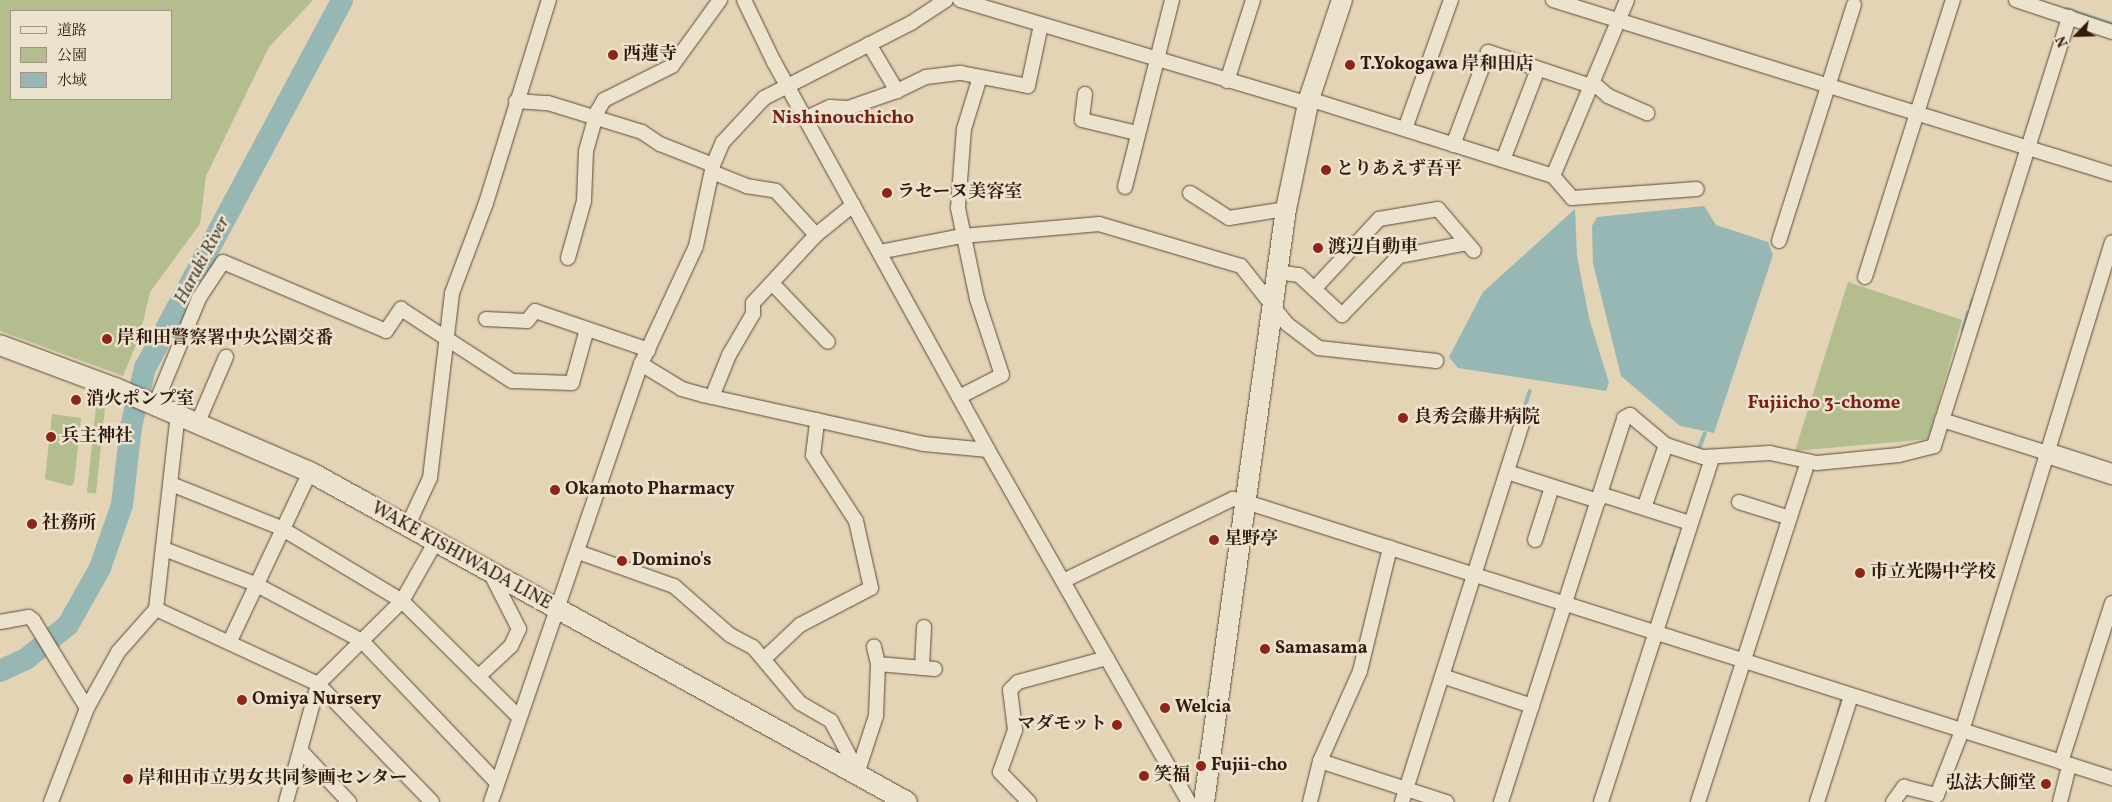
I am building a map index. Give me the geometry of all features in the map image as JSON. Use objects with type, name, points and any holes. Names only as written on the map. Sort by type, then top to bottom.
[{"type":"main road","points":[[1204,802],[1286,209],[1309,101],[1342,0]]},
{"type":"main road","name":"WAKE KISHIWADA LINE","points":[[0,345],[115,388],[198,422],[310,472],[556,610],[858,773],[904,801]]},
{"type":"main road","points":[[2047,453],[2112,474]]},
{"type":"street","points":[[408,527],[430,478],[452,293],[486,203],[516,101],[549,0]]},
{"type":"street","points":[[568,258],[584,201],[585,159],[594,118],[604,100],[672,66],[720,0]]},
{"type":"street","points":[[744,0],[788,86],[988,450],[1189,802]]},
{"type":"street","points":[[491,802],[518,716],[578,552],[641,364],[696,246],[712,168],[723,142],[764,98],[870,44],[946,0]]},
{"type":"street","points":[[960,0],[1157,61],[1309,101],[1405,129],[1553,176],[1572,198],[1697,189]]},
{"type":"street","points":[[1125,187],[1137,133],[1172,0]]},
{"type":"street","points":[[1227,80],[1253,0]]},
{"type":"street","points":[[1405,129],[1451,0]]},
{"type":"street","points":[[1553,0],[1572,3],[1618,21],[2112,174]]},
{"type":"street","points":[[1553,176],[1627,0]]},
{"type":"street","points":[[1865,277],[1953,0]]},
{"type":"street","points":[[2016,0],[2112,32]]},
{"type":"street","points":[[1779,241],[1854,5]]},
{"type":"street","points":[[1501,802],[1624,418],[1630,415],[1666,445],[1712,458],[1770,453],[1808,461],[1899,455],[1934,446],[2026,148],[2069,18]]},
{"type":"street","points":[[806,118],[830,107],[848,108],[897,91],[926,77],[961,73],[1028,86],[1041,25]]},
{"type":"street","points":[[870,44],[897,91]]},
{"type":"street","points":[[1453,145],[1488,52],[1591,84],[1608,96],[1647,113]]},
{"type":"street","points":[[1502,160],[1538,69]]},
{"type":"street","points":[[959,397],[1002,375],[962,236],[958,208],[964,129],[980,77]]},
{"type":"street","points":[[1085,94],[1082,120],[1137,133]]},
{"type":"street","points":[[516,101],[548,103],[642,132],[660,144],[746,186],[776,191],[816,235]]},
{"type":"street","points":[[1190,193],[1229,218],[1286,209]]},
{"type":"street","points":[[712,397],[729,355],[754,314],[753,302],[816,235],[853,205]]},
{"type":"street","points":[[1277,272],[1299,275],[1342,315],[1399,256],[1471,247],[1438,209],[1379,219],[1314,288]]},
{"type":"street","points":[[879,252],[962,236],[1099,224],[1241,266],[1287,324],[1319,348],[1436,361]]},
{"type":"street","points":[[1893,802],[1904,787],[1938,796],[1962,731],[2112,242]]},
{"type":"street","points":[[153,404],[198,298],[223,262],[386,331],[401,309],[512,381],[572,383],[587,329]]},
{"type":"street","points":[[772,282],[828,342]]},
{"type":"street","points":[[486,319],[527,321],[535,311],[649,350]]},
{"type":"street","points":[[198,422],[226,357]]},
{"type":"street","points":[[641,364],[682,388],[712,397],[924,444],[988,450]]},
{"type":"street","points":[[52,801],[87,708],[118,652],[156,609],[178,414]]},
{"type":"street","points":[[766,657],[800,625],[872,588],[856,521],[813,455],[817,420]]},
{"type":"street","points":[[1942,420],[2047,453]]},
{"type":"street","points":[[1404,796],[1522,424]]},
{"type":"street","points":[[1644,508],[1666,445]]},
{"type":"street","points":[[1601,802],[1654,632],[1712,458]]},
{"type":"street","points":[[1698,802],[1808,461]]},
{"type":"street","points":[[230,640],[281,528],[310,472]]},
{"type":"street","points":[[1506,472],[1552,486],[1644,508],[1690,524]]},
{"type":"street","points":[[171,484],[281,528],[402,601],[518,716]]},
{"type":"street","points":[[1535,540],[1552,486]]},
{"type":"street","points":[[1063,581],[1233,500],[1246,502],[2112,778]]},
{"type":"street","points":[[1739,502],[1790,518]]},
{"type":"street","points":[[286,802],[318,684],[402,601],[436,543]]},
{"type":"street","points":[[1310,802],[1320,761],[1360,671],[1390,548]]},
{"type":"street","points":[[164,549],[255,584],[362,640],[497,783]]},
{"type":"street","points":[[578,552],[674,586],[730,635],[766,657],[800,703],[840,733],[858,773]]},
{"type":"street","points":[[478,677],[511,646],[518,629],[491,574]]},
{"type":"street","points":[[2060,802],[2065,764],[2112,603]]},
{"type":"street","points":[[156,609],[230,640],[318,684],[432,802]]},
{"type":"street","points":[[0,622],[29,617],[87,708]]},
{"type":"street","points":[[878,664],[929,668],[924,627]]},
{"type":"street","points":[[858,773],[876,716],[878,664],[874,646]]},
{"type":"street","points":[[1029,802],[1000,772],[1015,730],[1010,690],[1018,682],[1107,658]]},
{"type":"street","points":[[1442,676],[1532,706]]},
{"type":"street","points":[[1818,802],[1851,696]]},
{"type":"street","points":[[300,751],[349,802]]},
{"type":"street","points":[[1320,761],[1404,796],[1446,802]]},
{"type":"green space","points":[[0,0],[313,0],[269,47],[206,176],[200,224],[150,292],[140,335],[123,376],[0,331]]},
{"type":"green space","points":[[1848,282],[1962,320],[1928,439],[1795,451]]},
{"type":"green space","points":[[96,407],[105,408],[96,493],[87,493]]},
{"type":"green space","points":[[52,414],[81,418],[74,483],[70,486],[45,479]]},
{"type":"water","points":[[1704,206],[1716,225],[1768,242],[1773,255],[1714,433],[1680,426],[1621,376],[1593,263],[1592,226],[1597,217]]},
{"type":"water","points":[[1575,209],[1577,256],[1589,318],[1609,383],[1606,391],[1458,368],[1449,357],[1483,292]]},
{"type":"waterway","name":"Haruki River","points":[[0,671],[26,659],[68,625],[100,568],[122,505],[131,427],[145,368],[342,0]]},
{"type":"waterway","points":[[2066,9],[2112,24]]},
{"type":"waterway","points":[[1971,306],[1973,299]]},
{"type":"waterway","points":[[1963,330],[1968,313]]},
{"type":"waterway","points":[[1521,418],[1530,391]]},
{"type":"waterway","points":[[1698,451],[1705,433]]},
{"type":"waterway","points":[[1670,566],[1676,547]]},
{"type":"waterway","points":[[1839,712],[1842,700]]},
{"type":"place","name":"西蓮寺","points":[[613,55]]},
{"type":"place","name":"T.Yokogawa 岸和田店","points":[[1350,65]]},
{"type":"place","name":"とりあえず吾平","points":[[1326,170]]},
{"type":"place","name":"ラセーヌ美容室","points":[[887,193]]},
{"type":"place","name":"渡辺自動車","points":[[1318,248]]},
{"type":"place","name":"岸和田警察署中央公園交番","points":[[107,339]]},
{"type":"place","name":"消火ポンプ室","points":[[76,400]]},
{"type":"place","name":"良秀会藤井病院","points":[[1403,418]]},
{"type":"place","name":"兵主神社","points":[[51,437]]},
{"type":"place","name":"Okamoto Pharmacy","points":[[555,490]]},
{"type":"place","name":"社務所","points":[[32,524]]},
{"type":"place","name":"星野亭","points":[[1214,540]]},
{"type":"place","name":"Domino's","points":[[622,561]]},
{"type":"place","name":"市立光陽中学校","points":[[1860,573]]},
{"type":"place","name":"Samasama","points":[[1265,649]]},
{"type":"place","name":"Omiya Nursery","points":[[242,700]]},
{"type":"place","name":"Welcia","points":[[1165,708]]},
{"type":"place","name":"マダモット","points":[[1117,725]]},
{"type":"place","name":"Fujii-cho","points":[[1201,766]]},
{"type":"place","name":"笑福","points":[[1144,776]]},
{"type":"place","name":"岸和田市立男女共同参画センター","points":[[128,779]]},
{"type":"place","name":"弘法大師堂","points":[[2046,784]]},
{"type":"district","name":"Nishinouchicho","points":[[843,119]]},
{"type":"district","name":"Fujiicho 3-chome","points":[[1824,404]]}]
